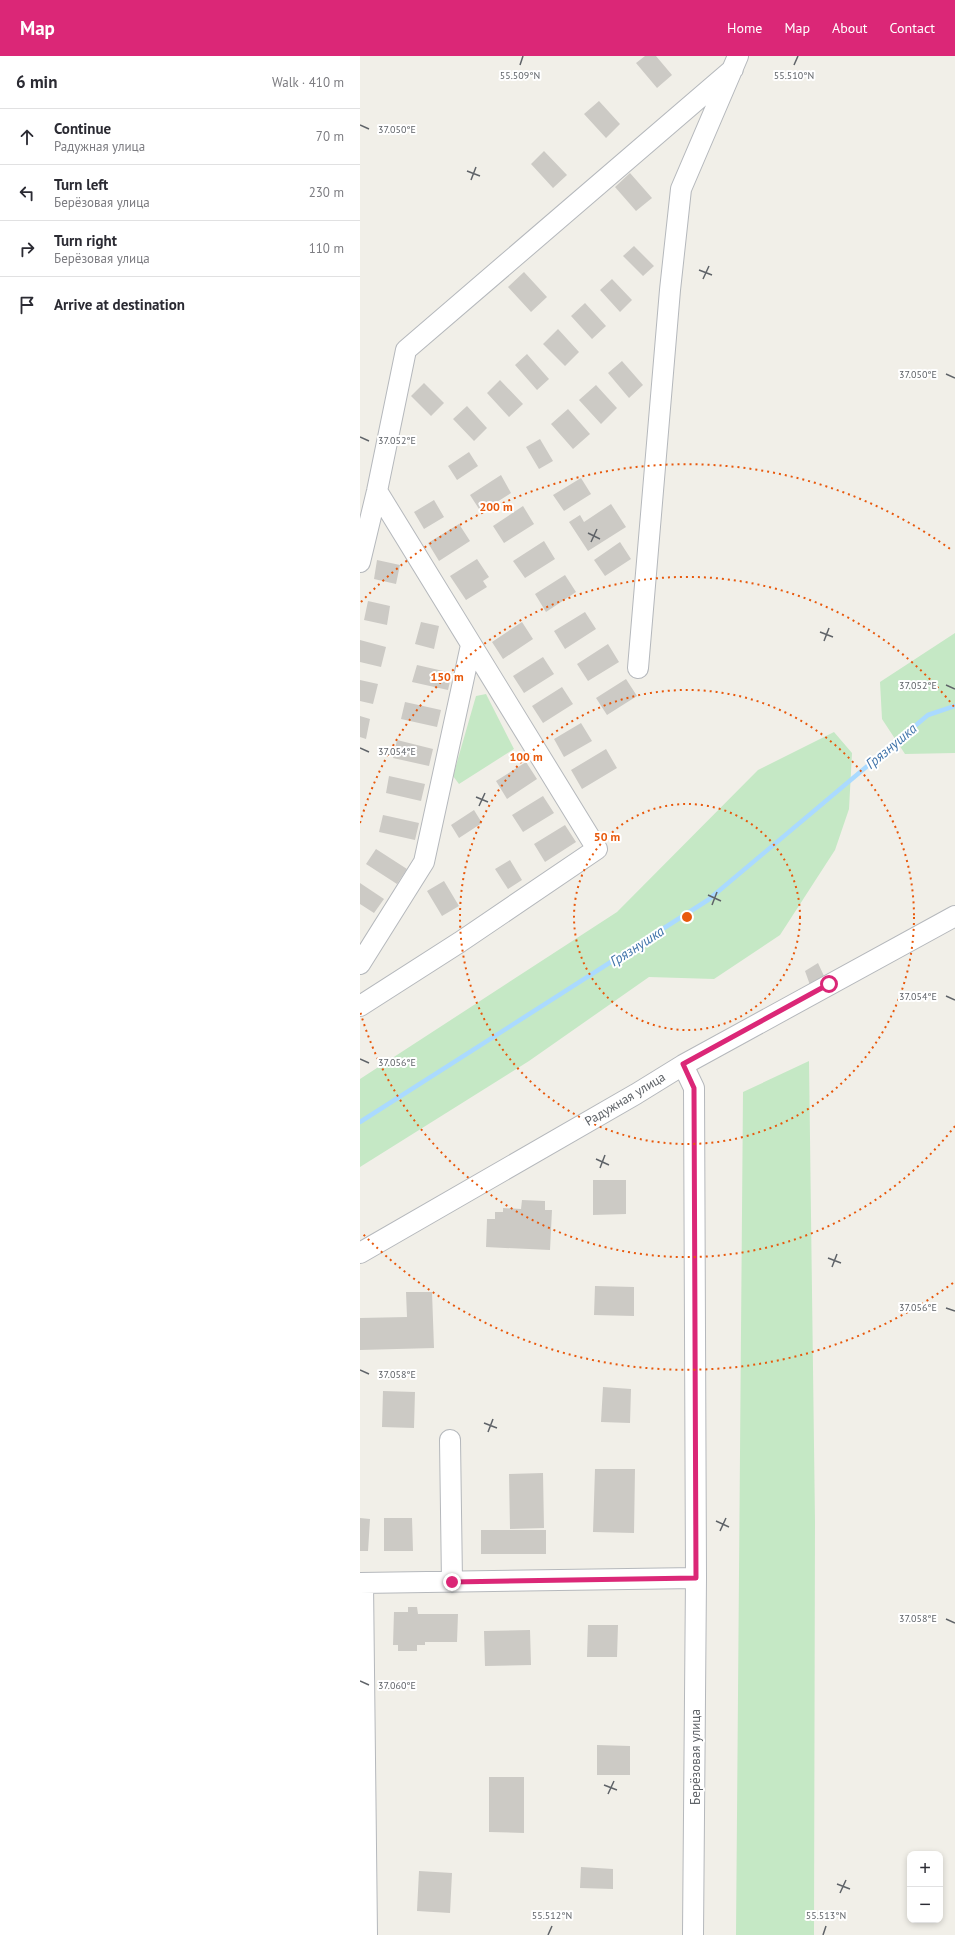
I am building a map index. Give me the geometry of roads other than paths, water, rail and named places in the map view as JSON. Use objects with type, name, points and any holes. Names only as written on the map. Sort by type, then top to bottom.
[{"type":"street","points":[[360,562],[377,491],[406,350],[736,62]]},
{"type":"street","points":[[638,668],[670,290],[681,190],[736,62]]},
{"type":"street","points":[[360,1006],[460,942],[597,849],[377,491]]},
{"type":"street","points":[[360,964],[424,862],[471,645]]},
{"type":"street","name":"Радужная улица","points":[[360,1253],[636,1094],[683,1064],[955,916]]},
{"type":"street","name":"Берёзовая улица","points":[[683,1064],[694,1088],[696,1578],[694,1935]]},
{"type":"street","points":[[450,1440],[452,1582]]},
{"type":"street","points":[[367,1935],[362,1583],[696,1578]]},
{"type":"waterway","name":"Грязнушка","points":[[360,1122],[708,900],[928,715],[955,706]]}]
